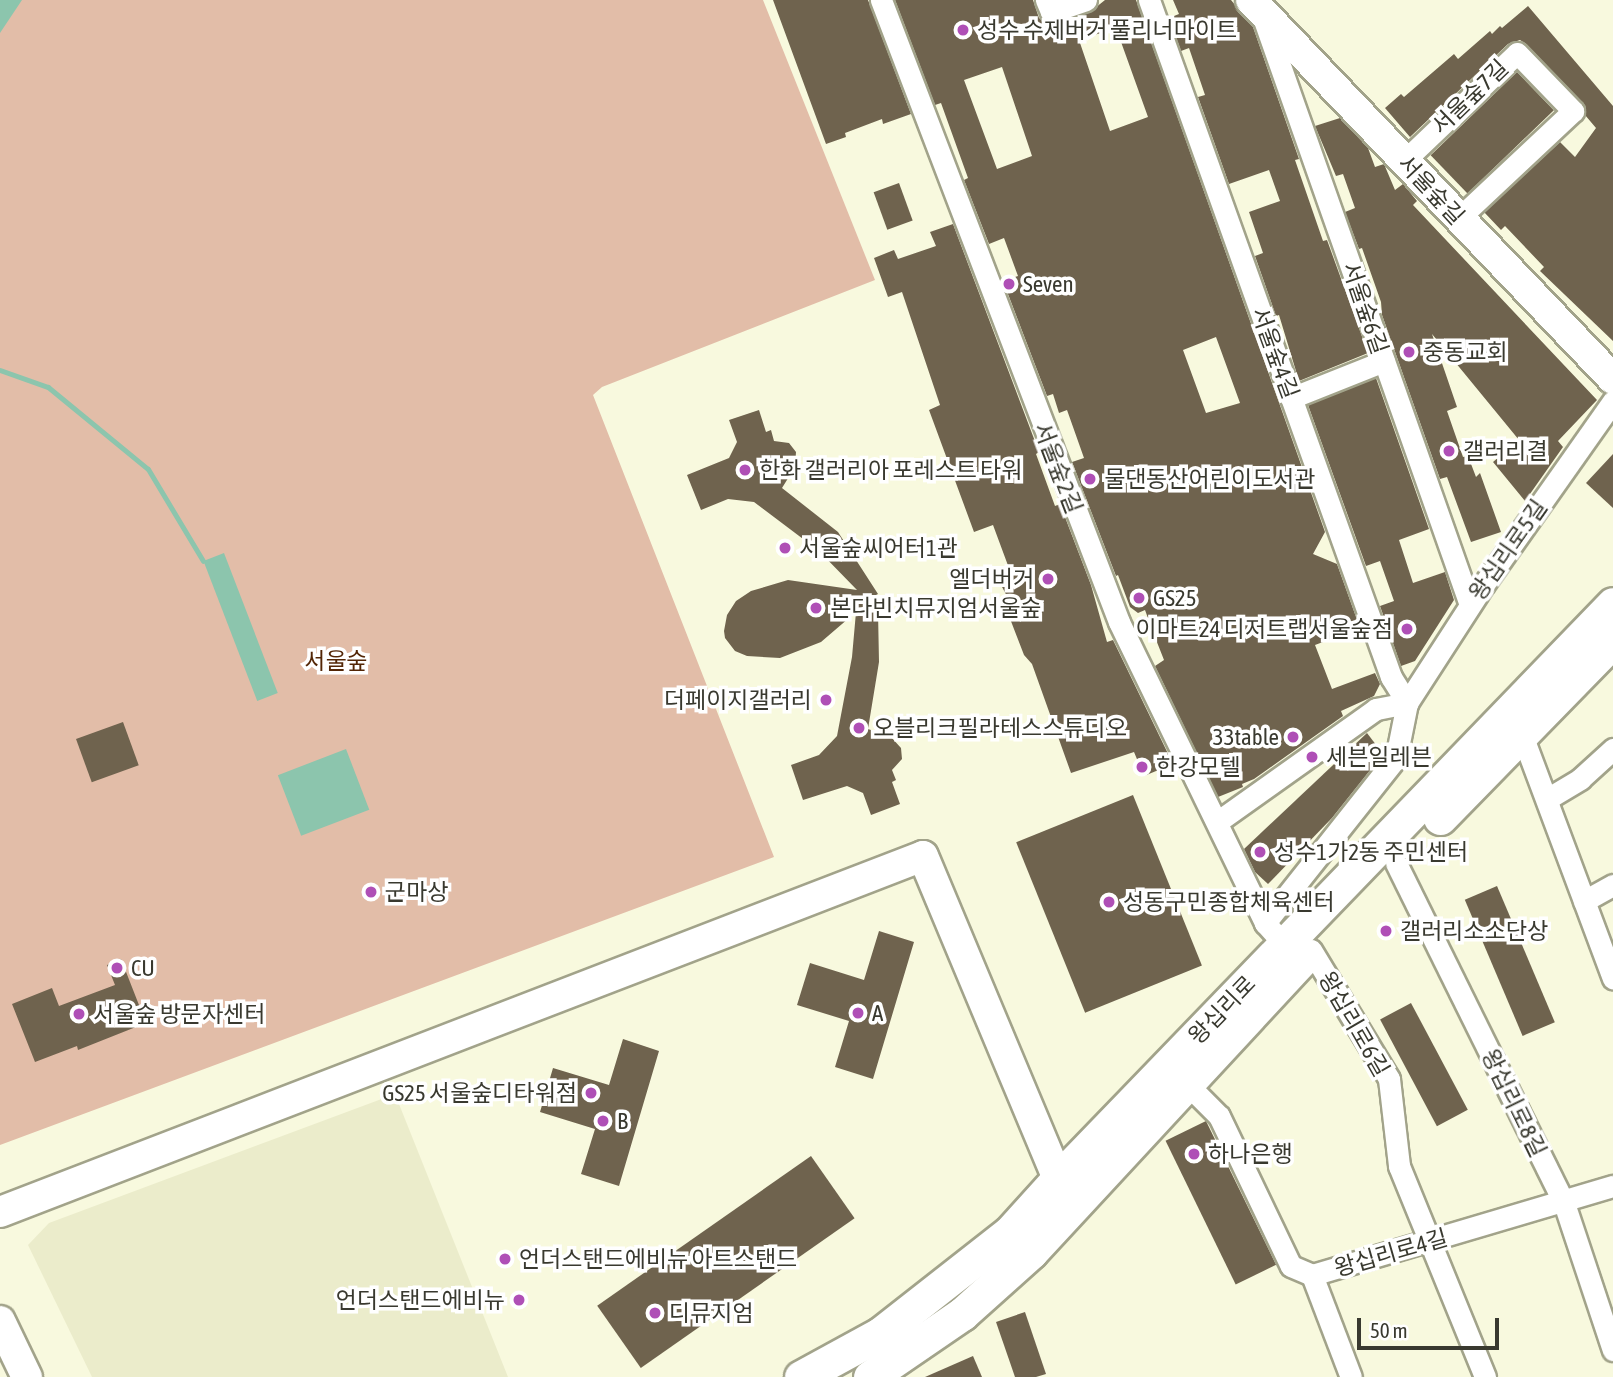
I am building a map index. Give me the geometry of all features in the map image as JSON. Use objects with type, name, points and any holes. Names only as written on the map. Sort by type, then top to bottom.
[{"type":"main road","name":"왕십리로","points":[[870,1377],[962,1314],[1031,1252],[1069,1189],[1287,939],[1613,604]]},
{"type":"main road","name":"왕십리로","points":[[801,1377],[880,1334],[935,1293],[1069,1189],[1187,1084],[1287,939],[1396,863],[1613,643]]},
{"type":"street","name":"서울숲2길","points":[[881,0],[1119,622],[1217,821],[1287,939]]},
{"type":"street","points":[[1046,0],[1051,12],[1086,0]]},
{"type":"street","name":"서울숲4길","points":[[1149,0],[1391,677],[1407,703]]},
{"type":"street","name":"서울숲길","points":[[1256,5],[1613,379]]},
{"type":"street","name":"서울숲6길","points":[[1256,5],[1470,605]]},
{"type":"street","name":"서울숲7길","points":[[1404,161],[1517,53],[1573,111],[1458,219]]},
{"type":"street","points":[[1292,398],[1384,361]]},
{"type":"street","name":"왕십리로5길","points":[[1287,939],[1396,758],[1407,703],[1470,605],[1613,401]]},
{"type":"street","points":[[1217,821],[1376,709],[1407,703]]},
{"type":"street","points":[[1522,735],[1613,979]]},
{"type":"street","points":[[1547,799],[1580,779],[1613,749]]},
{"type":"street","points":[[0,1212],[923,856],[1069,1189]]},
{"type":"street","name":"왕십리로8길","points":[[1396,863],[1564,1203],[1613,1350]]},
{"type":"street","points":[[1584,901],[1613,885]]},
{"type":"street","name":"왕십리로6길","points":[[1287,939],[1389,1079],[1399,1166],[1432,1241],[1485,1377]]},
{"type":"street","name":"왕십리로4길","points":[[1187,1084],[1219,1116],[1291,1266],[1312,1275],[1564,1203],[1613,1186]]},
{"type":"street","points":[[1312,1275],[1351,1377]]},
{"type":"street","points":[[0,1321],[27,1377]]},
{"type":"shaded area","points":[[0,0],[22,0],[0,33]]},
{"type":"shaded area","points":[[224,553],[278,693],[257,701],[203,561]]},
{"type":"shaded area","points":[[346,749],[369,810],[301,836],[278,775]]},
{"type":"shaded area","points":[[395,1094],[508,1377],[92,1377],[28,1245],[49,1223]]},
{"type":"green space","name":"서울숲","points":[[0,0],[763,0],[875,280],[602,387],[593,395],[774,857],[0,1145]]},
{"type":"building","points":[[773,0],[868,0],[911,114],[883,124],[882,119],[845,133],[846,137],[826,144]]},
{"type":"building","points":[[895,0],[1033,0],[1039,18],[1049,25],[1090,12],[1105,0],[1136,0],[1325,532],[1313,554],[1337,564],[1360,628],[1315,645],[1332,689],[1375,673],[1380,684],[1374,696],[1341,711],[1343,716],[1254,779],[1242,784],[1243,787],[1218,797],[1155,666],[1164,660],[1151,627],[1155,625],[1149,621],[1145,610],[1138,613],[1130,607],[1118,575],[1116,576],[1072,462],[1084,458],[1067,410],[1059,413],[1053,394],[1047,396],[1003,281],[1018,276],[1004,238],[989,244],[964,180],[968,178],[941,103],[935,105]],"holes":[[[1116,28],[1148,117],[1110,131],[1079,40]],[[1002,67],[1032,156],[997,169],[964,80]],[[1216,337],[1240,403],[1206,413],[1183,350]]]},
{"type":"building","points":[[1173,0],[1231,0],[1253,27],[1299,159],[1295,160],[1323,241],[1327,240],[1368,353],[1299,381],[1279,315],[1276,316],[1255,256],[1263,253],[1249,212],[1280,201],[1269,170],[1229,184],[1198,97],[1205,95],[1189,48],[1181,51],[1169,18],[1179,14]]},
{"type":"building","points":[[1528,6],[1613,106],[1613,341],[1540,271],[1544,267],[1505,226],[1501,230],[1484,212],[1560,142],[1575,157],[1596,128],[1585,115],[1582,102],[1526,44],[1520,40],[1508,44],[1410,137],[1385,108],[1401,94],[1404,97],[1454,54],[1458,59],[1490,31],[1492,34],[1500,26],[1502,28]]},
{"type":"building","points":[[1517,72],[1554,110],[1467,193],[1431,155]]},
{"type":"building","points":[[1340,118],[1368,148],[1375,167],[1384,164],[1395,190],[1403,184],[1417,201],[1413,205],[1597,400],[1558,441],[1563,447],[1525,501],[1493,462],[1519,440],[1432,334],[1457,407],[1447,411],[1463,457],[1468,456],[1476,477],[1480,473],[1501,532],[1471,542],[1447,477],[1440,479],[1382,315],[1381,302],[1362,248],[1359,249],[1345,212],[1355,208],[1343,174],[1336,176],[1315,126]]},
{"type":"building","points":[[899,183],[913,221],[887,230],[874,192]]},
{"type":"building","points":[[953,224],[1039,452],[1036,454],[1055,506],[1060,504],[1091,585],[1107,642],[1113,640],[1173,764],[1144,776],[1134,752],[1071,773],[1032,664],[1024,655],[1004,603],[1009,600],[1001,585],[1013,579],[993,525],[974,532],[929,410],[940,405],[902,292],[888,297],[874,258],[894,250],[898,259],[936,246],[930,232]]},
{"type":"building","points":[[1376,378],[1429,529],[1399,540],[1413,583],[1445,572],[1454,600],[1415,661],[1401,666],[1380,606],[1394,601],[1380,561],[1366,566],[1308,405]]},
{"type":"building","points":[[759,410],[766,432],[771,430],[774,441],[789,443],[796,452],[795,467],[782,488],[838,532],[878,594],[876,595],[886,616],[878,611],[879,662],[868,729],[891,737],[901,748],[902,759],[892,770],[896,780],[892,782],[900,804],[871,815],[863,793],[847,786],[803,800],[791,765],[819,755],[837,736],[852,657],[856,612],[821,642],[780,658],[747,656],[735,651],[725,638],[727,615],[736,601],[751,591],[788,580],[857,590],[819,551],[754,502],[728,499],[701,510],[687,475],[729,458],[737,442],[729,420]]},
{"type":"building","points":[[1613,454],[1613,508],[1586,483]]},
{"type":"building","points":[[123,722],[139,765],[92,782],[76,739]]},
{"type":"building","points":[[1367,733],[1383,754],[1332,818],[1268,884],[1255,872],[1244,849]]},
{"type":"building","name":"성동구민종합체육센터","points":[[1133,795],[1202,966],[1085,1013],[1016,842]]},
{"type":"building","points":[[1497,886],[1555,1022],[1523,1036],[1465,900]]},
{"type":"building","name":"A","points":[[879,931],[914,942],[873,1079],[835,1067],[849,1021],[797,1005],[810,963],[864,980]]},
{"type":"building","name":"서울숲 방문자센터","points":[[121,959],[146,1023],[78,1050],[77,1046],[35,1062],[12,1004],[52,988],[59,1006],[115,985],[107,965]]},
{"type":"building","points":[[1411,1003],[1468,1110],[1437,1126],[1380,1019]]},
{"type":"building","name":"B","points":[[623,1039],[659,1051],[619,1186],[581,1174],[595,1129],[540,1112],[553,1068],[609,1085]]},
{"type":"building","points":[[1206,1121],[1276,1265],[1236,1285],[1166,1141]]},
{"type":"building","points":[[811,1156],[855,1218],[641,1368],[597,1306]]},
{"type":"building","points":[[1025,1312],[1046,1374],[1036,1377],[1015,1377],[996,1322]]},
{"type":"building","points":[[973,1356],[982,1377],[925,1377]]},
{"type":"waterway","points":[[0,370],[48,387],[148,469],[203,561]]},
{"type":"place","name":"성수 수제버거 풀리너마이트","points":[[963,30]]},
{"type":"place","name":"Seven","points":[[1009,284]]},
{"type":"place","name":"중동교회","points":[[1409,352]]},
{"type":"place","name":"갤러리결","points":[[1449,451]]},
{"type":"place","name":"한화 갤러리아 포레스트 타워","points":[[745,470]]},
{"type":"place","name":"물댄동산어린이도서관","points":[[1090,479]]},
{"type":"place","name":"서울숲씨어터1관","points":[[785,548]]},
{"type":"place","name":"엘더버거","points":[[1048,579]]},
{"type":"place","name":"GS25","points":[[1139,598]]},
{"type":"place","name":"본다빈치뮤지엄서울숲","points":[[816,608]]},
{"type":"place","name":"이마트24 디저트랩서울숲점","points":[[1407,629]]},
{"type":"place","name":"더페이지갤러리","points":[[826,700]]},
{"type":"place","name":"오블리크필라테스스튜디오","points":[[859,728]]},
{"type":"place","name":"33table","points":[[1293,737]]},
{"type":"place","name":"세븐일레븐","points":[[1312,757]]},
{"type":"place","name":"한강모텔","points":[[1142,767]]},
{"type":"place","name":"성수1가2동 주민센터","points":[[1260,852]]},
{"type":"place","name":"군마상","points":[[371,892]]},
{"type":"place","name":"성동구민종합체육센터","points":[[1109,902]]},
{"type":"place","name":"갤러리소소단상","points":[[1386,931]]},
{"type":"place","name":"CU","points":[[117,968]]},
{"type":"place","name":"A","points":[[858,1013]]},
{"type":"place","name":"서울숲 방문자센터","points":[[79,1014]]},
{"type":"place","name":"GS25 서울숲디타워점","points":[[591,1093]]},
{"type":"place","name":"B","points":[[603,1121]]},
{"type":"place","name":"하나은행","points":[[1194,1154]]},
{"type":"place","name":"언더스탠드에비뉴 아트스탠드","points":[[505,1259]]},
{"type":"place","name":"언더스탠드에비뉴","points":[[519,1300]]},
{"type":"place","name":"디뮤지엄","points":[[655,1313]]}]
